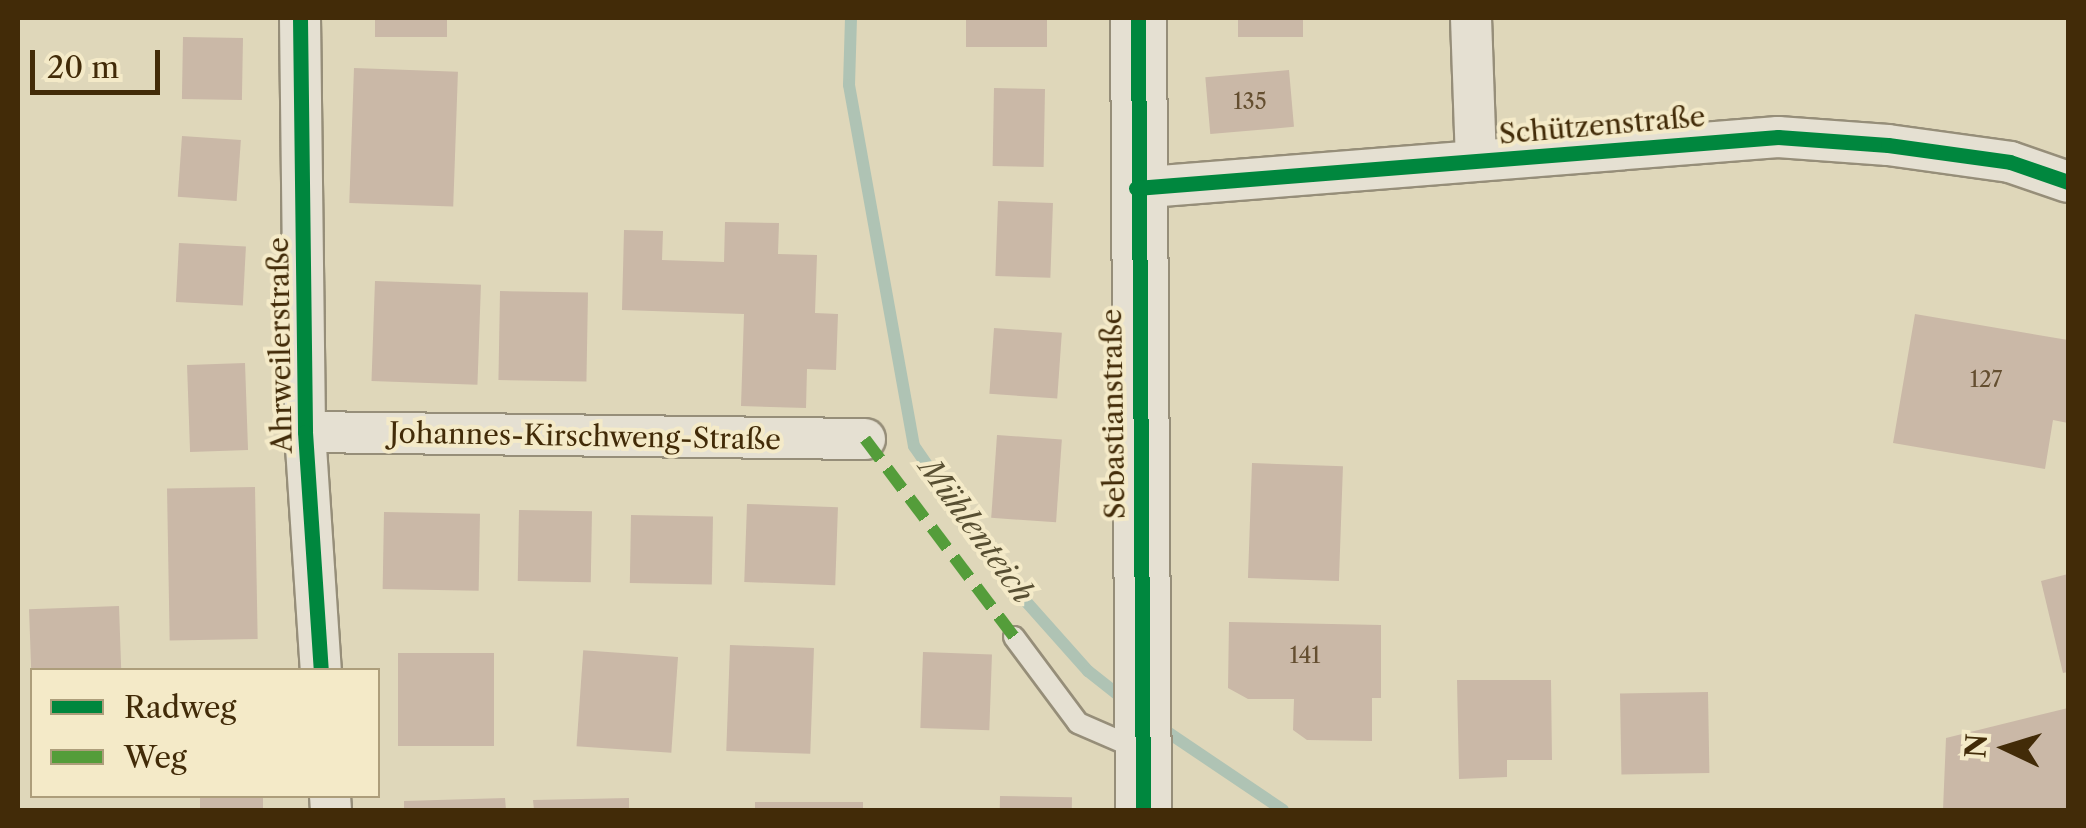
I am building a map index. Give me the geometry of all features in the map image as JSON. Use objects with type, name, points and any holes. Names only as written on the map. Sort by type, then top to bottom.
[{"type":"street","name":"Ahrweilerstraße","points":[[300,18],[305,432],[321,668]]},
{"type":"street","name":"Sebastianstraße","points":[[1138,18],[1136,188],[1143,810]]},
{"type":"street","points":[[1471,18],[1476,160]]},
{"type":"street","name":"Schützenstraße","points":[[1136,188],[1778,138],[1888,145],[2010,162],[2068,182]]},
{"type":"street","name":"Johannes-Kirschweng-Straße","points":[[305,432],[865,439]]},
{"type":"lane","points":[[1014,637],[1078,723],[1142,726]]},
{"type":"building","points":[[375,18],[447,18],[447,37],[375,37]]},
{"type":"building","points":[[966,18],[1047,18],[1047,47],[966,47]]},
{"type":"building","points":[[1238,18],[1303,18],[1303,37],[1238,37]]},
{"type":"building","points":[[183,37],[243,38],[242,100],[182,99]]},
{"type":"building","points":[[354,68],[458,72],[453,207],[349,203]]},
{"type":"building","points":[[1289,70],[1294,127],[1210,134],[1205,77]]},
{"type":"building","points":[[994,88],[1045,89],[1044,167],[993,166]]},
{"type":"building","points":[[182,136],[241,140],[237,201],[178,197]]},
{"type":"building","points":[[998,201],[1053,203],[1050,278],[995,276]]},
{"type":"building","points":[[725,222],[779,223],[778,254],[817,255],[815,313],[838,314],[836,370],[807,369],[806,408],[741,406],[744,314],[622,310],[624,230],[663,231],[662,260],[724,262]]},
{"type":"building","points":[[179,243],[246,247],[243,305],[176,302]]},
{"type":"building","points":[[375,281],[481,285],[477,385],[372,381]]},
{"type":"building","points":[[500,291],[588,293],[586,382],[498,380]]},
{"type":"building","points":[[1915,314],[2068,340],[2068,423],[2053,420],[2045,469],[1893,443]]},
{"type":"building","points":[[994,328],[1062,333],[1057,399],[989,394]]},
{"type":"building","points":[[245,363],[248,450],[190,452],[187,365]]},
{"type":"building","points":[[997,435],[1062,440],[1056,522],[991,518]]},
{"type":"building","points":[[1252,463],[1343,466],[1339,581],[1248,578]]},
{"type":"building","points":[[255,487],[258,639],[170,641],[167,489]]},
{"type":"building","points":[[747,504],[838,507],[835,585],[744,582]]},
{"type":"building","points":[[519,510],[592,511],[591,582],[518,581]]},
{"type":"building","points":[[384,512],[480,514],[479,591],[383,589]]},
{"type":"building","points":[[631,515],[713,516],[712,584],[630,583]]},
{"type":"building","points":[[2068,574],[2068,672],[2063,673],[2041,581]]},
{"type":"building","points":[[119,606],[121,668],[31,668],[29,609]]},
{"type":"building","points":[[1229,622],[1381,625],[1381,698],[1372,698],[1372,741],[1307,740],[1293,730],[1294,699],[1248,699],[1228,688]]},
{"type":"building","points":[[730,645],[814,648],[810,754],[726,751]]},
{"type":"building","points":[[583,650],[678,657],[671,753],[577,746]]},
{"type":"building","points":[[923,652],[992,654],[989,730],[920,728]]},
{"type":"building","points":[[398,653],[494,653],[494,746],[398,746]]},
{"type":"building","points":[[1457,680],[1551,680],[1552,760],[1507,760],[1507,777],[1459,779]]},
{"type":"building","points":[[1708,692],[1709,773],[1621,775],[1620,694]]},
{"type":"building","points":[[2068,708],[2068,810],[1943,810],[1946,738]]},
{"type":"building","points":[[1000,796],[1072,797],[1072,810],[1000,810]]},
{"type":"building","points":[[200,798],[263,798],[263,810],[200,810]]},
{"type":"building","points":[[505,798],[506,810],[404,810],[404,801]]},
{"type":"building","points":[[629,798],[629,810],[534,810],[533,800]]},
{"type":"building","points":[[755,802],[863,802],[863,810],[755,810]]},
{"type":"waterway","name":"Mühlenteich","points":[[851,18],[849,85],[914,446],[1005,578],[1088,671],[1126,701]]},
{"type":"waterway","name":"Mühlenteich","points":[[1157,725],[1283,810]]},
{"type":"marked path","points":[[865,439],[1014,637]]},
{"type":"cycle path","points":[[300,18],[305,432],[321,668]]},
{"type":"cycle path","points":[[1138,18],[1143,810]]},
{"type":"cycle path","points":[[1136,188],[1778,137],[1888,145],[2010,162],[2068,182]]}]
